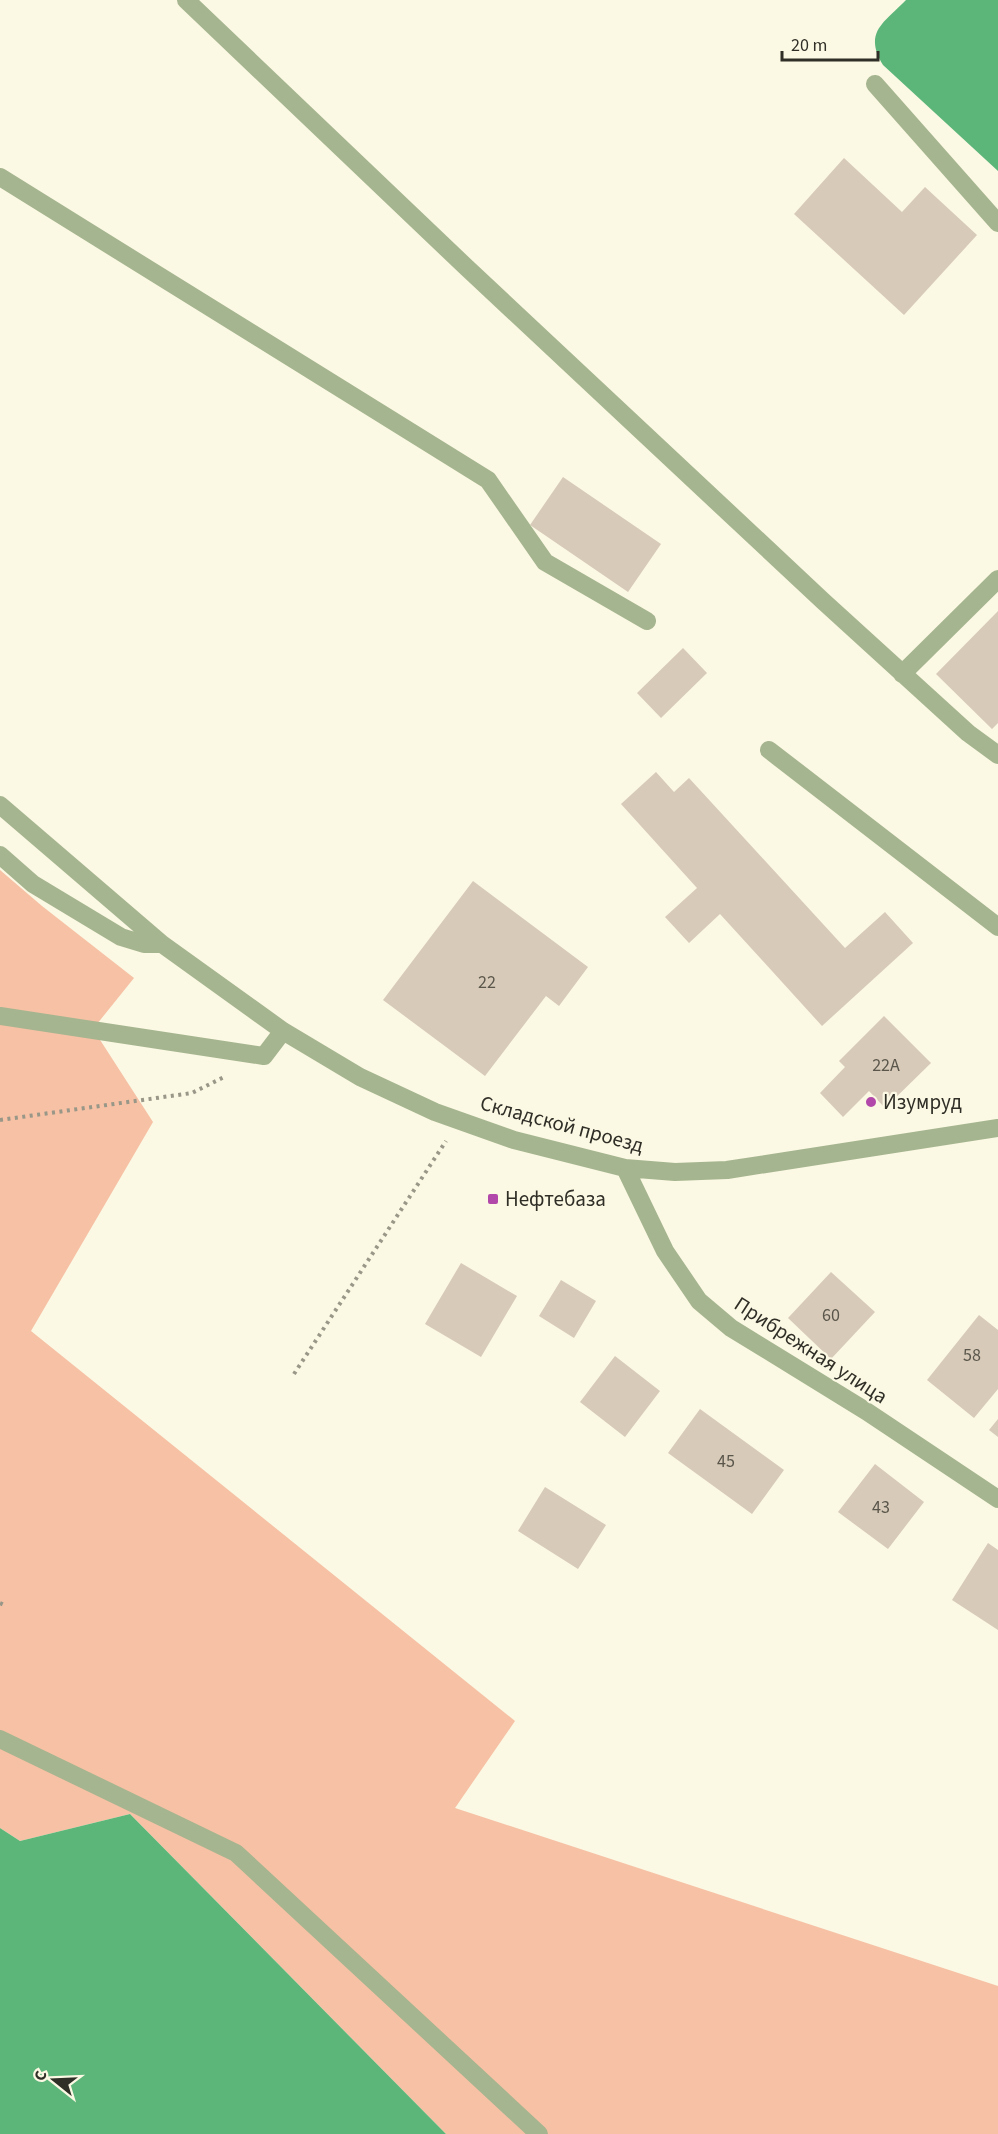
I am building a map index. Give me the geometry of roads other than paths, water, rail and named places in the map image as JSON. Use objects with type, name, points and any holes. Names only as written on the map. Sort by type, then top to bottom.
[{"type":"street","points":[[186,0],[465,266],[902,674],[968,733],[998,755]]},
{"type":"street","points":[[875,84],[998,223]]},
{"type":"street","points":[[0,177],[488,480],[545,562],[647,621]]},
{"type":"street","points":[[902,674],[998,579]]},
{"type":"street","points":[[770,750],[998,927]]},
{"type":"street","name":"Складской проезд","points":[[0,805],[162,944],[283,1031],[360,1077],[435,1112],[514,1140],[626,1167],[675,1172],[727,1170],[998,1128]]},
{"type":"street","points":[[0,855],[33,884],[121,937],[144,945],[162,944]]},
{"type":"street","points":[[0,1016],[264,1056],[283,1031]]},
{"type":"street","name":"Прибрежная улица","points":[[626,1167],[665,1251],[699,1300],[731,1328],[866,1411],[998,1499]]},
{"type":"street","points":[[0,1739],[236,1853],[539,2134]]},
{"type":"place","name":"Изумруд","points":[[871,1102]]},
{"type":"place","name":"Нефтебаза","points":[[493,1199]]}]
